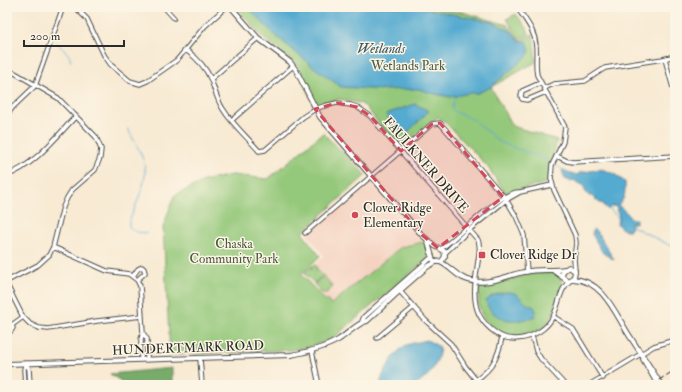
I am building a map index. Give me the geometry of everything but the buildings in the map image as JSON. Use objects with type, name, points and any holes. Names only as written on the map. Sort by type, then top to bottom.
[{"type":"street","points":[[7,115],[35,85],[62,7]]},
{"type":"street","points":[[75,7],[91,26],[99,45],[108,60],[118,71],[133,82],[140,84],[147,81],[173,63],[186,50],[205,26],[226,7]]},
{"type":"street","points":[[164,7],[174,18]]},
{"type":"street","points":[[231,7],[258,38],[276,50],[293,66],[320,117],[427,239],[440,248],[450,267]]},
{"type":"street","points":[[517,7],[527,20],[534,34],[536,47],[536,68],[540,83],[565,127],[563,142],[552,165],[551,175],[552,184],[575,235],[576,243],[574,259],[575,272],[572,279],[563,288]]},
{"type":"street","points":[[211,80],[258,38]]},
{"type":"street","points":[[186,50],[201,63],[211,80],[220,103],[232,120],[293,66]]},
{"type":"street","points":[[540,83],[522,91],[522,99],[527,100],[554,84],[585,81],[605,68],[665,59],[675,56]]},
{"type":"street","points":[[665,59],[673,88]]},
{"type":"street","points":[[7,70],[15,73],[54,96],[96,136],[101,149],[100,158],[95,170],[72,190],[67,198],[63,207],[54,247],[42,262],[7,281]]},
{"type":"street","name":"FAULKNER DRIVE","points":[[232,120],[258,153],[265,150],[303,117],[316,109],[337,103],[357,107],[370,116],[478,240],[480,246],[476,281]]},
{"type":"street","points":[[7,176],[20,170],[32,161],[76,116]]},
{"type":"street","points":[[306,233],[432,124],[440,123],[505,198],[516,216],[524,235],[527,272]]},
{"type":"street","points":[[557,156],[570,162],[675,156]]},
{"type":"street","points":[[398,290],[432,255],[434,250],[440,248],[468,229],[505,198],[520,192],[552,184]]},
{"type":"street","points":[[398,290],[427,267],[444,260],[445,255],[468,229]]},
{"type":"street","points":[[427,239],[432,255],[438,262],[450,267],[464,278],[476,281],[494,281],[527,272],[571,267],[606,298],[617,314],[658,385]]},
{"type":"street","points":[[54,247],[108,271],[125,273],[133,276],[137,280],[140,286],[143,333],[141,339],[141,359]]},
{"type":"street","points":[[476,281],[474,293],[477,311],[486,326],[502,337],[517,339],[532,336],[545,328],[554,317],[563,288],[562,276],[566,268],[574,259]]},
{"type":"street","points":[[133,276],[138,269],[142,267],[144,269],[146,273],[137,280]]},
{"type":"street","points":[[552,270],[562,276],[565,280],[584,280]]},
{"type":"street","points":[[7,285],[23,317],[34,326],[48,329],[96,321],[142,316]]},
{"type":"street","points":[[398,290],[432,327],[450,343],[476,380]]},
{"type":"street","name":"HUNDERTMARK ROAD","points":[[7,364],[290,355],[312,351],[337,340],[362,322],[364,317],[398,290]]},
{"type":"street","points":[[377,338],[414,307]]},
{"type":"street","points":[[7,333],[12,330],[12,325],[23,317]]},
{"type":"street","points":[[554,317],[573,329],[603,378]]},
{"type":"street","points":[[7,323],[12,325]]},
{"type":"street","points":[[143,333],[147,339],[147,359]]},
{"type":"street","points":[[532,336],[536,351],[541,359],[565,385]]},
{"type":"street","points":[[468,385],[490,369],[493,365],[502,337]]},
{"type":"street","points":[[589,385],[603,378],[654,346],[675,340]]},
{"type":"street","points":[[312,351],[319,385]]},
{"type":"street","points":[[640,354],[649,364],[661,385]]},
{"type":"street","points":[[200,358],[202,385]]},
{"type":"street","points":[[24,385],[24,370],[26,363]]},
{"type":"street","points":[[26,363],[29,369],[30,385]]},
{"type":"highlighted area","points":[[337,103],[357,107],[370,116],[401,151],[432,124],[440,123],[503,197],[438,248],[422,235],[315,109]]},
{"type":"shaded area","points":[[370,180],[423,241],[401,247],[330,305],[306,274],[324,256],[307,234]]},
{"type":"green space","name":"Wetlands Park","points":[[236,7],[425,7],[462,12],[508,25],[519,41],[533,34],[536,62],[491,87],[512,126],[557,140],[549,173],[550,182],[525,188],[507,195],[487,166],[444,121],[438,117],[398,148],[365,106],[359,103],[339,99],[314,106],[299,67],[263,38]]},
{"type":"green space","points":[[516,14],[527,28],[529,34],[519,39],[507,19]]},
{"type":"green space","name":"Chaska Community Park","points":[[323,133],[366,175],[302,233],[320,256],[301,274],[325,300],[328,300],[330,305],[401,247],[427,241],[430,257],[332,339],[309,347],[290,350],[170,354],[163,227],[174,196],[203,181],[232,175],[268,179]]},
{"type":"green space","points":[[314,264],[317,268],[316,270],[317,269],[323,275],[314,283],[304,273],[310,267],[312,269],[311,267]]},
{"type":"green space","points":[[535,273],[556,273],[561,277],[562,285],[560,295],[550,320],[542,329],[532,334],[521,336],[510,336],[491,326],[484,318],[479,307],[479,286]]},
{"type":"green space","points":[[324,276],[333,287],[324,295],[314,284]]},
{"type":"green space","points":[[172,368],[172,385],[127,385],[110,374]]},
{"type":"water","name":"Wetlands","points":[[247,7],[418,7],[492,22],[511,31],[519,41],[527,41],[530,50],[528,55],[491,87],[478,93],[450,97],[418,89],[382,90],[341,87],[312,66],[275,35]]},
{"type":"water","points":[[415,104],[429,111],[406,134],[395,126],[386,114]]},
{"type":"water","points":[[601,169],[613,173],[625,182],[624,197],[618,205],[628,214],[631,219],[636,219],[636,223],[631,223],[630,230],[625,230],[619,227],[617,223],[619,219],[616,211],[617,208],[614,206],[610,207],[608,210],[604,204],[600,203],[592,196],[589,196],[582,184],[579,184],[574,180],[570,181],[565,179],[562,170],[577,175],[579,173]]},
{"type":"water","points":[[593,229],[598,233],[614,260],[603,253],[592,234]]},
{"type":"water","points":[[509,292],[517,294],[527,304],[534,307],[536,311],[535,316],[529,319],[521,320],[506,319],[499,317],[489,308],[486,301],[488,299],[499,293]]},
{"type":"water","points":[[427,340],[440,347],[436,364],[425,378],[412,385],[380,385],[385,370],[399,350],[408,344]]},
{"type":"waterway","points":[[57,43],[69,55],[71,61]]},
{"type":"waterway","points":[[458,95],[453,102],[452,109],[455,112],[473,119],[499,142],[540,157],[566,171]]},
{"type":"waterway","points":[[128,129],[143,159],[145,169],[144,181],[140,196],[129,222],[129,227],[136,232],[146,233]]},
{"type":"waterway","points":[[609,208],[619,219]]},
{"type":"waterway","points":[[630,225],[675,248]]},
{"type":"railway","points":[[651,385],[675,370]]},
{"type":"place","name":"Clover Ridge Elementary","points":[[355,215]]},
{"type":"place","name":"Clover Ridge Dr","points":[[482,255]]}]
